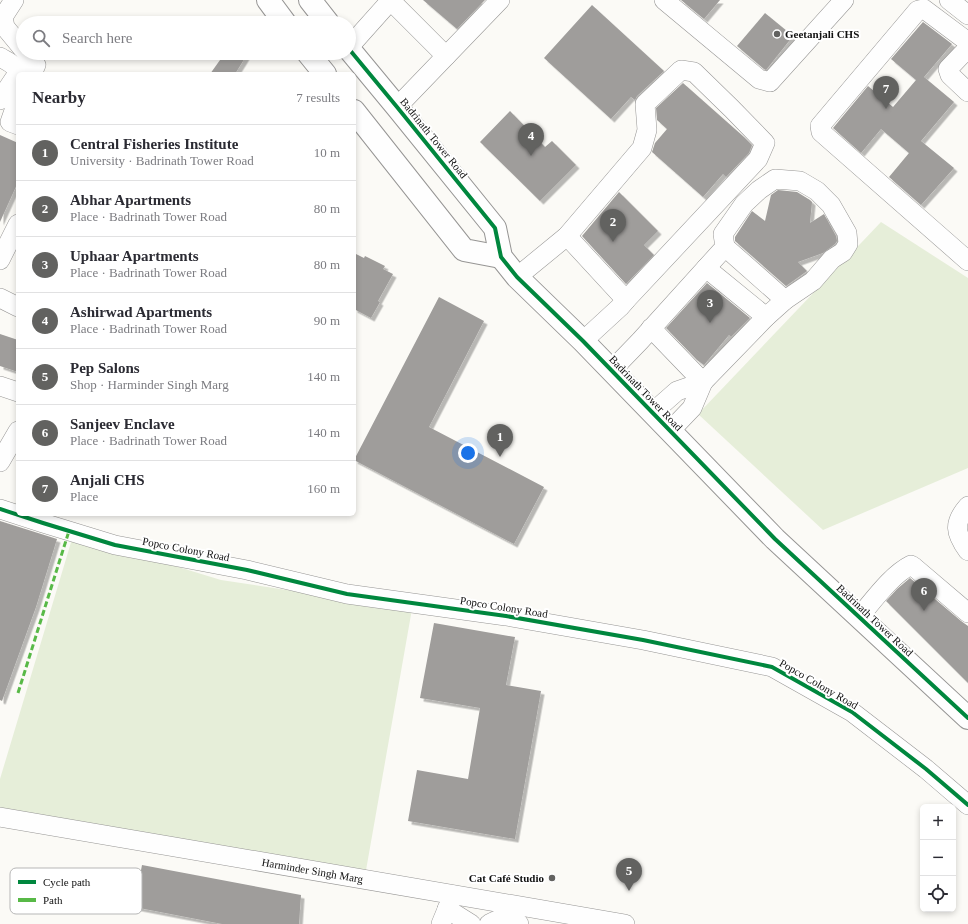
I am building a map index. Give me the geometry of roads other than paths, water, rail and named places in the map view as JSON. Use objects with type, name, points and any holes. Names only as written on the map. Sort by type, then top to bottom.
[{"type":"street","points":[[14,0],[3,17],[5,27],[16,40]]},
{"type":"street","points":[[268,0],[280,16]]},
{"type":"street","points":[[356,40],[391,0],[446,56]]},
{"type":"street","points":[[397,106],[500,0]]},
{"type":"street","points":[[664,0],[759,80],[770,82],[844,0]]},
{"type":"street","points":[[949,0],[968,15]]},
{"type":"street","points":[[312,1],[323,16]]},
{"type":"street","points":[[968,42],[924,9],[918,10],[820,126],[821,132],[968,261]]},
{"type":"street","points":[[968,48],[948,70],[950,75],[968,92]]},
{"type":"street","points":[[0,56],[15,67],[18,72]]},
{"type":"street","name":"Badrinath Tower Road","points":[[356,56],[495,228],[501,257],[517,277],[612,370],[775,539],[968,718]]},
{"type":"street","points":[[32,60],[36,65],[33,72]]},
{"type":"street","points":[[314,60],[323,72]]},
{"type":"street","points":[[517,277],[567,236],[642,148],[646,130],[645,104],[681,70],[694,72],[765,143],[758,159],[620,307],[583,341]]},
{"type":"street","points":[[0,100],[16,76]]},
{"type":"street","points":[[9,128],[16,105]]},
{"type":"street","points":[[356,114],[464,250],[501,257]]},
{"type":"street","points":[[670,430],[692,408],[703,382],[766,317],[785,300],[813,281],[832,259],[843,252],[848,244],[847,233],[831,205],[817,191],[800,181],[775,180],[759,190],[744,204],[723,234],[725,247],[785,300]]},
{"type":"street","points":[[0,260],[16,228]]},
{"type":"street","points":[[567,236],[626,300]]},
{"type":"street","points":[[612,370],[725,247]]},
{"type":"street","points":[[706,268],[766,317]]},
{"type":"street","points":[[0,298],[16,306]]},
{"type":"street","points":[[651,328],[703,382]]},
{"type":"street","points":[[652,413],[677,391],[703,382]]},
{"type":"street","points":[[0,386],[16,391]]},
{"type":"street","points":[[0,462],[16,434]]},
{"type":"street","points":[[968,506],[961,514],[957,524],[958,534],[968,551]]},
{"type":"street","name":"Popco Colony Road","points":[[0,509],[16,515]]},
{"type":"street","name":"Popco Colony Road","points":[[20,516],[115,545],[247,570],[347,594],[506,616],[643,640],[772,667],[852,712],[926,769],[968,805]]},
{"type":"street","points":[[859,617],[886,586],[911,565],[968,613]]},
{"type":"street","name":"Harminder Singh Marg","points":[[0,817],[447,909],[625,924]]},
{"type":"street","points":[[447,909],[471,924]]},
{"type":"street","points":[[489,924],[499,918],[508,917],[515,920],[519,924]]},
{"type":"place","name":"Geetanjali CHS","points":[[777,34]]},
{"type":"place","name":"Anjali CHS","points":[[886,109]]},
{"type":"place","name":"Ashirwad Apartments","points":[[531,156]]},
{"type":"place","name":"Abhar Apartments","points":[[613,242]]},
{"type":"place","name":"Uphaar Apartments","points":[[710,323]]},
{"type":"place","name":"Central Fisheries Institute","points":[[500,457]]},
{"type":"place","name":"Sanjeev Enclave","points":[[924,611]]},
{"type":"place","name":"Cat Café Studio","points":[[552,878]]},
{"type":"place","name":"Pep Salons","points":[[629,891]]}]
